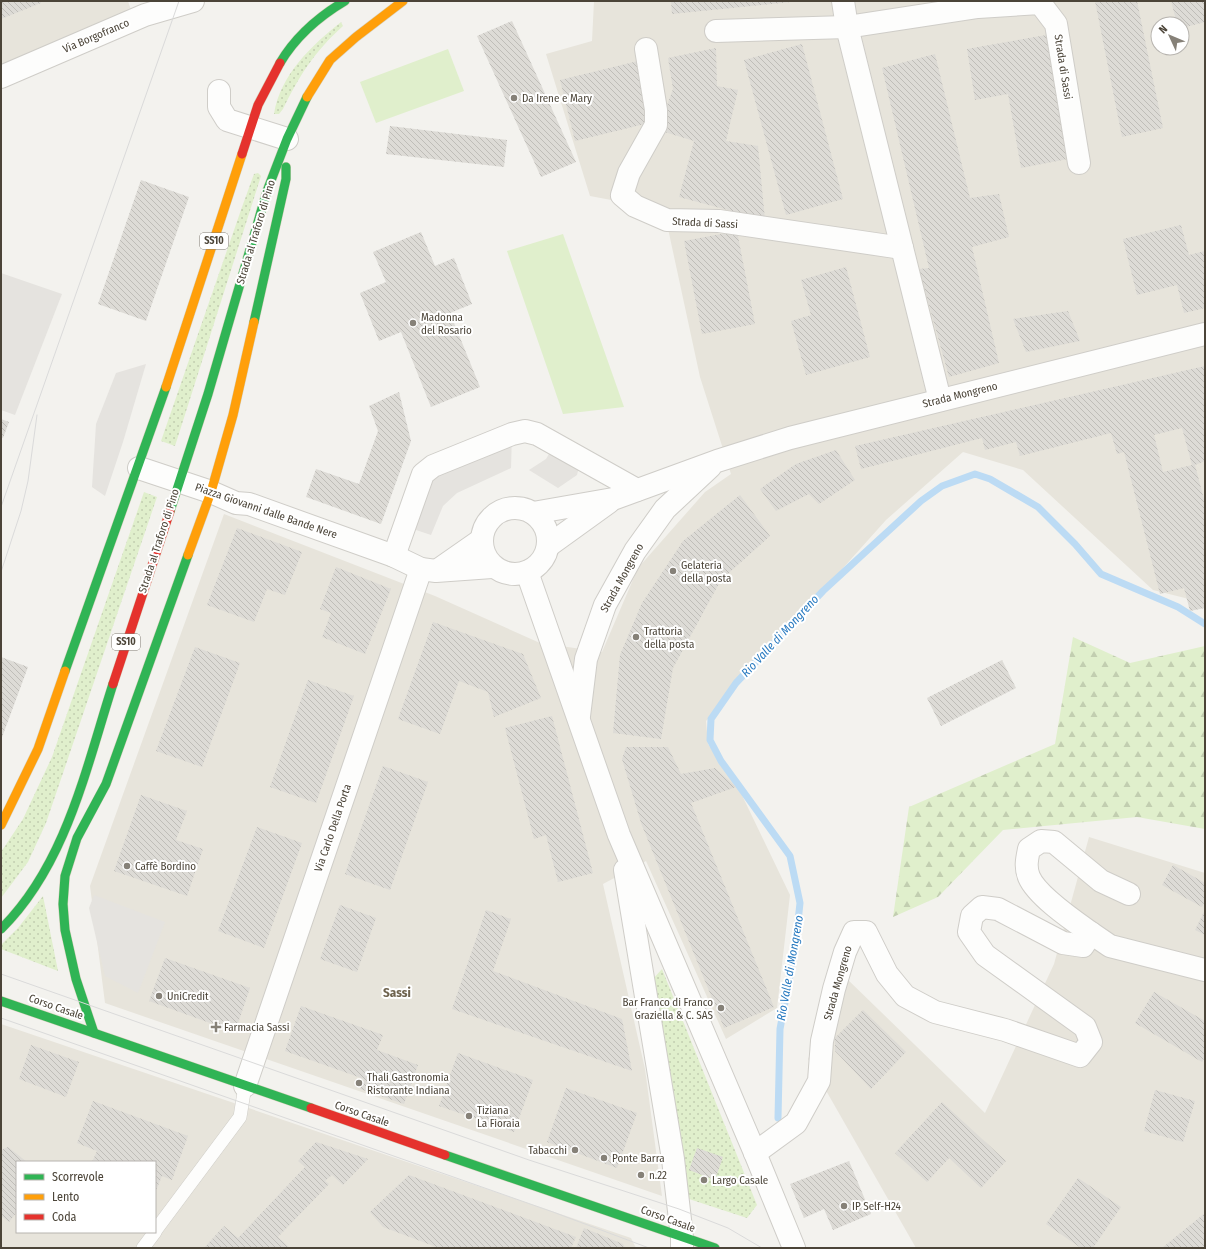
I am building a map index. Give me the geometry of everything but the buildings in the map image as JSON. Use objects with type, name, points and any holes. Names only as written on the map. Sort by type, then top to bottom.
[{"type":"main road","name":"SS10","points":[[2,821],[38,749],[139,468],[258,105],[271,75],[288,47],[310,25],[345,1]]},
{"type":"main road","name":"Strada al Traforo di Pino","points":[[1,929],[32,895],[56,851],[74,804],[223,345],[267,191],[288,139],[310,91],[330,60],[356,37],[403,1]]},
{"type":"main road","points":[[47,868],[77,838],[106,784],[211,492],[233,415],[286,179],[288,139]]},
{"type":"main road","name":"SS10","points":[[74,804],[77,838],[65,876],[63,910],[65,930],[76,979],[94,1032]]},
{"type":"main road","name":"Corso Casale","points":[[1,1001],[94,1032],[682,1243],[715,1248]]},
{"type":"street","name":"Via Borgofranco","points":[[1,77],[144,15],[193,1]]},
{"type":"street","points":[[842,1],[847,27],[940,400]]},
{"type":"street","name":"Strada di Sassi","points":[[716,31],[847,27],[978,7],[1040,3],[1056,24],[1079,163]]},
{"type":"street","name":"Strada di Sassi","points":[[646,49],[656,110],[656,125],[629,173],[622,195],[635,206],[667,220],[719,221],[902,248]]},
{"type":"street","points":[[219,91],[219,107],[227,120],[288,139]]},
{"type":"street","name":"Strada Mongreno","points":[[613,499],[717,460],[790,438],[1205,334]]},
{"type":"street","points":[[394,556],[422,474],[433,466],[512,434],[525,431],[537,434],[638,490]]},
{"type":"street","name":"Strada Mongreno","points":[[578,721],[586,659],[605,604],[635,551],[665,508],[717,460]]},
{"type":"street","name":"Piazza Giovanni dalle Bande Nere","points":[[139,468],[211,492],[236,503],[249,504],[429,570]]},
{"type":"street","points":[[533,513],[613,499]]},
{"type":"street","points":[[548,546],[613,499]]},
{"type":"street","points":[[510,508],[522,508],[533,513],[545,527],[548,546],[544,557],[537,566],[527,572],[515,575],[503,573],[492,566],[484,555],[481,540],[483,529],[490,519],[499,512],[510,508]]},
{"type":"street","points":[[429,570],[481,540]]},
{"type":"street","points":[[429,570],[492,566]]},
{"type":"street","name":"Via Carlo Della Porta","points":[[245,1086],[429,570]]},
{"type":"street","name":"Strada Mongreno","points":[[527,572],[619,835],[755,1153],[796,1123],[819,1081],[823,1034],[836,982],[854,932],[866,932],[887,974],[905,996],[935,1012],[1005,1030],[1080,1056],[1090,1042],[1085,1027],[985,956],[969,932],[972,916],[982,907],[998,909],[1063,943],[1083,946],[1091,933]]},
{"type":"street","name":"Strada Mongreno","points":[[619,835],[673,1159],[682,1243]]},
{"type":"street","points":[[1129,894],[1101,881],[1054,842],[1041,841],[1029,849],[1026,862],[1029,877],[1035,886],[1067,916],[1091,933],[1110,946],[1205,970]]},
{"type":"street","points":[[755,1153],[794,1248]]},
{"type":"lane","points":[[156,1231],[240,1117],[245,1086]]},
{"type":"lane","points":[[143,1248],[154,1233]]},
{"type":"shaded area","points":[[1,1],[128,1],[133,16],[1,75]]},
{"type":"shaded area","points":[[594,1],[1205,1],[1205,603],[1153,590],[1023,470],[963,452],[886,520],[706,721],[708,744],[739,789],[790,895],[777,1008],[726,1039],[646,861],[603,884],[645,1069],[662,1196],[105,1003],[90,886],[224,514],[435,596],[540,643],[602,652],[638,568],[705,492],[731,474],[700,377],[664,210],[590,196],[546,54],[592,41]]},
{"type":"shaded area","points":[[1,273],[62,294],[15,415],[1,410]]},
{"type":"shaded area","points":[[146,364],[105,496],[92,487],[96,424],[116,373]]},
{"type":"shaded area","points":[[512,434],[511,468],[457,493],[443,506],[431,535],[404,526],[423,474]]},
{"type":"shaded area","points":[[555,444],[581,459],[577,475],[558,488],[529,470],[546,459]]},
{"type":"shaded area","points":[[1089,837],[1205,873],[1205,1248],[916,1248],[808,1059],[844,976],[985,1113],[1054,964]]},
{"type":"shaded area","points":[[94,895],[165,922],[138,993],[105,976],[89,908]]},
{"type":"shaded area","points":[[1,1024],[631,1238],[636,1248],[1,1248]]},
{"type":"green space","points":[[341,22],[343,26],[333,35],[308,64],[283,109],[279,114],[274,114],[277,100],[290,74],[309,51]]},
{"type":"green space","points":[[448,49],[464,91],[376,123],[360,82]]},
{"type":"green space","points":[[258,173],[261,176],[175,446],[161,441],[242,207],[254,174]]},
{"type":"green space","points":[[563,234],[624,407],[563,414],[507,251]]},
{"type":"green space","points":[[144,492],[157,497],[46,823],[28,862],[1,898],[1,852],[23,819],[52,757]]},
{"type":"green space","points":[[1073,637],[1130,663],[1205,646],[1205,829],[1137,817],[1003,830],[938,897],[893,917],[909,807],[1055,744]]},
{"type":"green space","points":[[43,896],[58,971],[1,949],[1,945],[18,928]]},
{"type":"green space","points":[[662,969],[757,1205],[747,1218],[689,1199],[653,979]]},
{"type":"waterway","name":"Rio Valle di Mongreno","points":[[778,1118],[780,1029],[795,949],[800,903],[790,856],[721,761],[710,740],[711,719],[736,683],[823,591],[921,501],[942,486],[975,474],[990,479],[1038,507],[1075,544],[1101,574],[1178,607],[1205,624]]},
{"type":"tram line","points":[[1,507],[179,1]]},
{"type":"tram line","points":[[1,572],[21,511],[28,481],[37,415]]},
{"type":"tram line","points":[[1,974],[529,1160],[679,1209],[728,1228],[762,1248]]},
{"type":"tram line","points":[[1,1018],[553,1212],[649,1248]]},
{"type":"traffic: fast","points":[[280,63],[293,44],[308,28],[345,1]]},
{"type":"traffic: fast","points":[[170,511],[208,394],[267,191],[287,139],[307,97]]},
{"type":"traffic: fast","points":[[254,322],[286,179],[286,167]]},
{"type":"traffic: fast","points":[[65,671],[166,387]]},
{"type":"traffic: fast","points":[[94,1033],[76,979],[65,930],[63,904],[65,876],[77,838],[106,784],[188,555]]},
{"type":"traffic: fast","points":[[1,929],[23,904],[42,876],[58,846],[83,782],[113,684]]},
{"type":"traffic: fast","points":[[1,1001],[311,1108]]},
{"type":"traffic: fast","points":[[445,1155],[715,1248]]},
{"type":"traffic: slow","points":[[307,97],[330,60],[356,37],[403,1]]},
{"type":"traffic: slow","points":[[166,387],[242,154]]},
{"type":"traffic: slow","points":[[188,555],[211,492],[233,415],[254,322]]},
{"type":"traffic: slow","points":[[1,825],[38,749],[65,671]]},
{"type":"traffic: jam","points":[[242,154],[258,105],[280,63]]},
{"type":"traffic: jam","points":[[113,684],[170,511]]},
{"type":"traffic: jam","points":[[311,1108],[445,1155]]},
{"type":"place","name":"Da Irene e Mary","points":[[514,98]]},
{"type":"place","name":"Madonna del Rosario","points":[[413,323]]},
{"type":"place","name":"Gelateria della posta","points":[[673,571]]},
{"type":"place","name":"Trattoria della posta","points":[[636,637]]},
{"type":"place","name":"Caffè Bordino","points":[[127,866]]},
{"type":"place","name":"UniCredit","points":[[159,996]]},
{"type":"place","name":"Bar Franco di Franco Graziella & C. SAS","points":[[721,1008]]},
{"type":"place","name":"Farmacia Sassi","points":[[216,1027]]},
{"type":"place","name":"Thali Gastronomia Ristorante Indiana","points":[[359,1083]]},
{"type":"place","name":"Tiziana La Fioraia","points":[[469,1116]]},
{"type":"place","name":"Tabacchi","points":[[575,1150]]},
{"type":"place","name":"Ponte Barra","points":[[604,1158]]},
{"type":"place","name":"n.22","points":[[641,1175]]},
{"type":"place","name":"Largo Casale","points":[[704,1180]]},
{"type":"place","name":"IP Self-H24","points":[[844,1206]]},
{"type":"district","name":"Sassi","points":[[397,992]]}]
